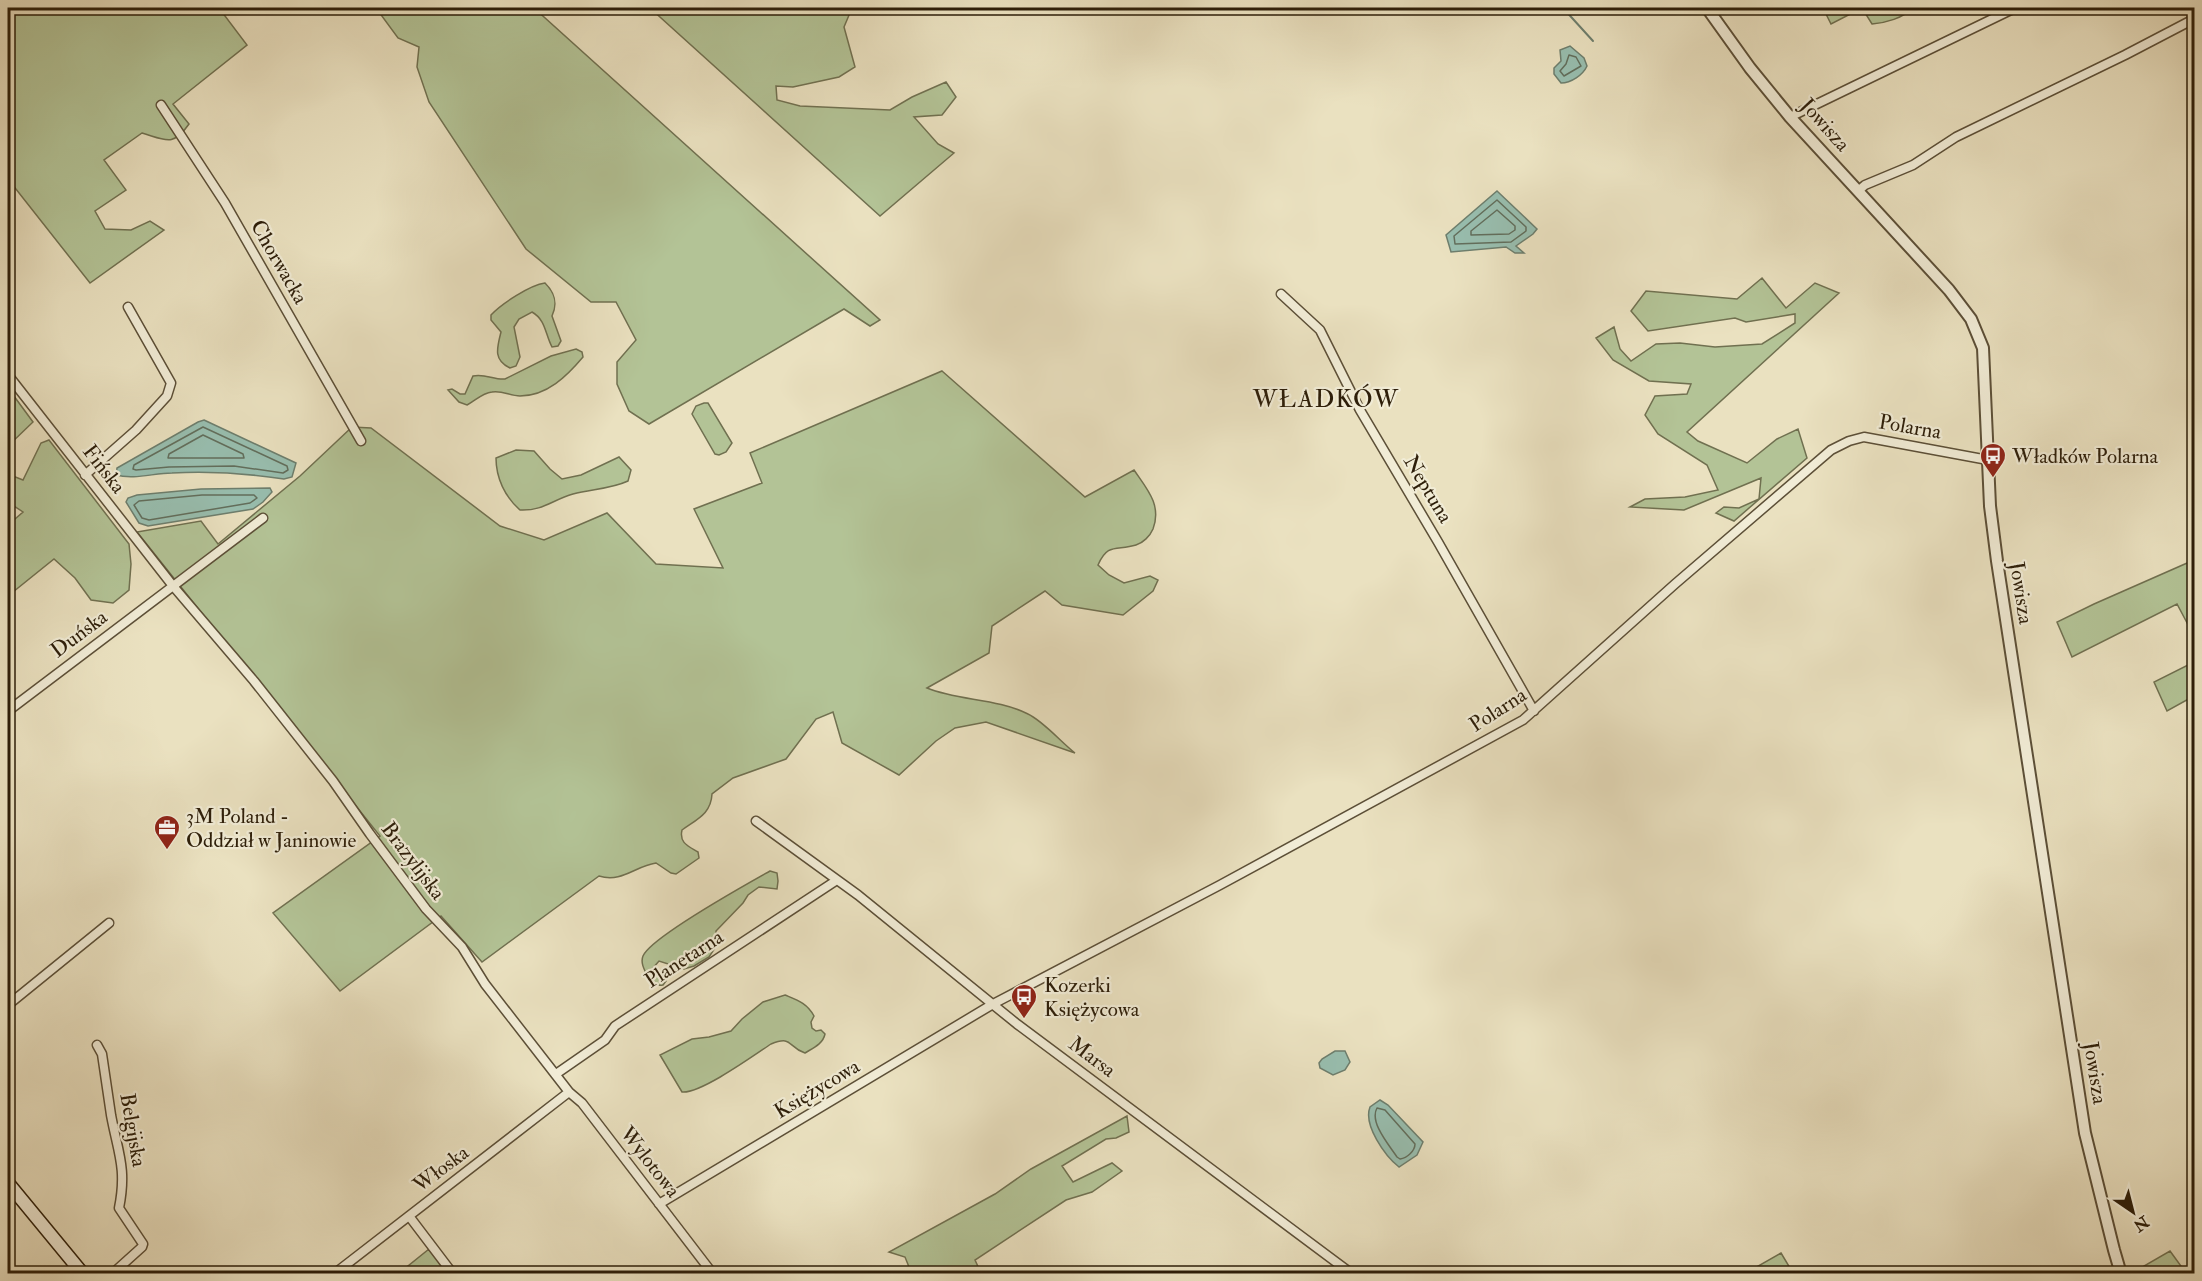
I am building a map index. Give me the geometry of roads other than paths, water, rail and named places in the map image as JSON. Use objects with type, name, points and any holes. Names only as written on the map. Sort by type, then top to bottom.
[{"type":"main road","points":[[8,1183],[83,1274]]},
{"type":"street","name":"Jowisza","points":[[1707,8],[1750,68],[1790,117],[1955,297],[1979,333],[1985,365],[1990,506],[1996,561],[2080,1099],[2099,1192],[2121,1274]]},
{"type":"street","points":[[1790,117],[2015,8]]},
{"type":"street","points":[[1858,191],[1865,185],[1913,165],[1956,137],[2194,19]]},
{"type":"street","name":"Chorwacka","points":[[161,105],[225,203],[361,441]]},
{"type":"street","name":"Neptuna","points":[[1281,294],[1320,330],[1360,410],[1534,711]]},
{"type":"street","points":[[86,474],[128,437],[168,396],[171,383],[128,307]]},
{"type":"street","name":"Fińska","points":[[8,375],[173,586]]},
{"type":"street","name":"Polarna","points":[[993,1004],[1220,885],[1510,728],[1534,711],[1675,584],[1831,450],[1864,437],[1988,460]]},
{"type":"street","name":"Duńska","points":[[8,711],[263,518]]},
{"type":"street","name":"Brazylijska","points":[[173,586],[254,681],[333,781],[426,909],[462,947],[485,984],[556,1074]]},
{"type":"street","name":"Marsa","points":[[756,821],[837,880],[993,1004],[1352,1274]]},
{"type":"street","name":"Planetarna","points":[[556,1074],[604,1040],[615,1026],[837,880]]},
{"type":"street","points":[[8,1005],[109,923]]},
{"type":"street","name":"Księżycowa","points":[[659,1204],[993,1004]]},
{"type":"street","name":"Belgijska","points":[[97,1045],[102,1054],[111,1116],[123,1163],[124,1180],[119,1208],[144,1244],[112,1274]]},
{"type":"street","name":"Wylotowa","points":[[556,1074],[569,1092],[582,1103],[713,1274]]},
{"type":"street","name":"Włoska","points":[[334,1274],[569,1092]]},
{"type":"street","points":[[409,1216],[453,1274]]},
{"type":"water","points":[[1570,46],[1584,58],[1587,66],[1576,78],[1561,83],[1554,74],[1554,68],[1561,61],[1560,50]]},
{"type":"water","points":[[1497,191],[1537,229],[1516,246],[1524,253],[1515,253],[1506,247],[1451,252],[1446,235]]},
{"type":"water","points":[[204,420],[296,463],[292,477],[284,479],[201,472],[130,477],[116,475],[117,468]]},
{"type":"water","points":[[270,488],[272,492],[253,509],[148,526],[139,523],[126,502],[128,498],[137,495],[201,489]]},
{"type":"water","points":[[1335,1051],[1345,1051],[1350,1062],[1345,1070],[1333,1075],[1320,1068],[1319,1063]]},
{"type":"water","points":[[1380,1100],[1388,1105],[1423,1142],[1417,1155],[1399,1167],[1382,1148],[1372,1131],[1370,1107]]},
{"type":"waterway","points":[[1563,8],[1593,41]]},
{"type":"place","name":"Władków Polarna","points":[[1993,479]]},
{"type":"place","name":"3M Poland - Oddział w Janinowie","points":[[167,851]]},
{"type":"place","name":"Kozerki Księżycowa","points":[[1024,1020]]},
{"type":"district","name":"WŁADKÓW","points":[[1326,399]]}]
